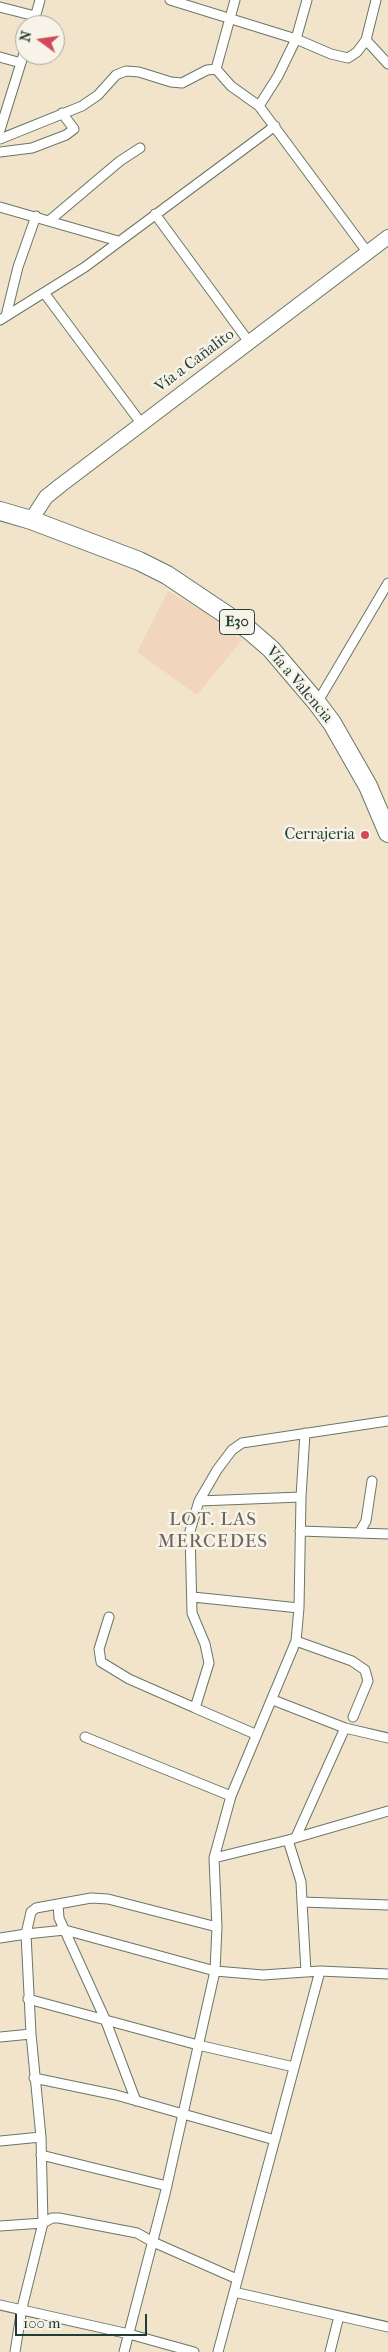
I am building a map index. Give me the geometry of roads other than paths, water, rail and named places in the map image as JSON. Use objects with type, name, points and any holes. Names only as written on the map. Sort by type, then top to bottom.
[{"type":"highway","name":"Vía a Valencia","points":[[0,511],[31,520],[139,561],[167,575],[249,630],[271,649],[317,703],[358,766],[388,833]]},
{"type":"main road","name":"Vía a Cañalito","points":[[31,520],[46,497],[388,237]]},
{"type":"street","points":[[36,15],[40,0]]},
{"type":"street","points":[[170,0],[229,20],[296,39],[332,54],[348,58],[366,40],[376,0]]},
{"type":"street","points":[[216,69],[235,0]]},
{"type":"street","points":[[259,106],[278,76],[296,39],[307,0]]},
{"type":"street","points":[[0,7],[19,15]]},
{"type":"street","points":[[366,40],[388,64]]},
{"type":"street","points":[[0,57],[15,61]]},
{"type":"street","points":[[0,130],[20,65]]},
{"type":"street","points":[[216,69],[231,86],[259,106],[368,253]]},
{"type":"street","points":[[0,140],[82,106],[98,95],[116,74],[126,71],[139,72],[171,82],[182,83],[207,70],[216,69]]},
{"type":"street","points":[[0,152],[32,148],[66,135],[74,129],[62,113]]},
{"type":"street","points":[[3,318],[85,267],[275,126]]},
{"type":"street","points":[[50,220],[120,160],[140,148]]},
{"type":"street","points":[[0,207],[118,241]]},
{"type":"street","points":[[154,214],[249,342]]},
{"type":"street","points":[[3,318],[36,216]]},
{"type":"street","points":[[44,294],[141,423]]},
{"type":"street","points":[[317,703],[388,583]]},
{"type":"street","points":[[195,1708],[209,1663],[205,1644],[192,1613],[193,1597],[189,1540],[199,1501],[217,1470],[237,1446],[388,1421]]},
{"type":"street","points":[[124,2352],[167,2186],[215,1971],[217,1927],[214,1858],[231,1796],[255,1734],[273,1700],[296,1641],[305,1434]]},
{"type":"street","points":[[359,1533],[366,1522],[372,1481]]},
{"type":"street","points":[[199,1501],[301,1497]]},
{"type":"street","points":[[300,1531],[388,1534]]},
{"type":"street","points":[[193,1597],[298,1608]]},
{"type":"street","points":[[109,1617],[99,1649],[101,1662],[129,1679],[255,1734]]},
{"type":"street","points":[[296,1641],[352,1661],[366,1670],[368,1681],[353,1717]]},
{"type":"street","points":[[273,1700],[345,1728],[388,1738]]},
{"type":"street","points":[[306,1972],[301,1882],[292,1838],[345,1728]]},
{"type":"street","points":[[85,1737],[231,1796]]},
{"type":"street","points":[[214,1858],[388,1811]]},
{"type":"street","points":[[14,2352],[22,2308],[43,2223],[41,2137],[28,1999],[26,1934],[33,1909],[99,1898],[217,1927]]},
{"type":"street","points":[[302,1902],[388,1905]]},
{"type":"street","points":[[58,1904],[59,1918],[105,2019],[136,2101]]},
{"type":"street","points":[[0,1938],[65,1930],[215,1971],[263,1975],[320,1971],[388,1974]]},
{"type":"street","points":[[218,2352],[320,1971]]},
{"type":"street","points":[[28,1999],[198,2045],[294,2067]]},
{"type":"street","points":[[0,2037],[31,2034]]},
{"type":"street","points":[[34,2078],[136,2101],[275,2140]]},
{"type":"street","points":[[0,2141],[41,2137]]},
{"type":"street","points":[[41,2155],[167,2186]]},
{"type":"street","points":[[0,2226],[43,2223],[52,2218],[66,2218],[137,2233],[237,2279]]},
{"type":"street","points":[[234,2292],[388,2327]]},
{"type":"street","points":[[0,2305],[22,2308],[194,2352]]},
{"type":"street","points":[[330,2352],[339,2316]]},
{"type":"place","name":"Cerrajeria","points":[[365,835]]},
{"type":"district","name":"LOT. LAS MERCEDES","points":[[213,1531]]}]
